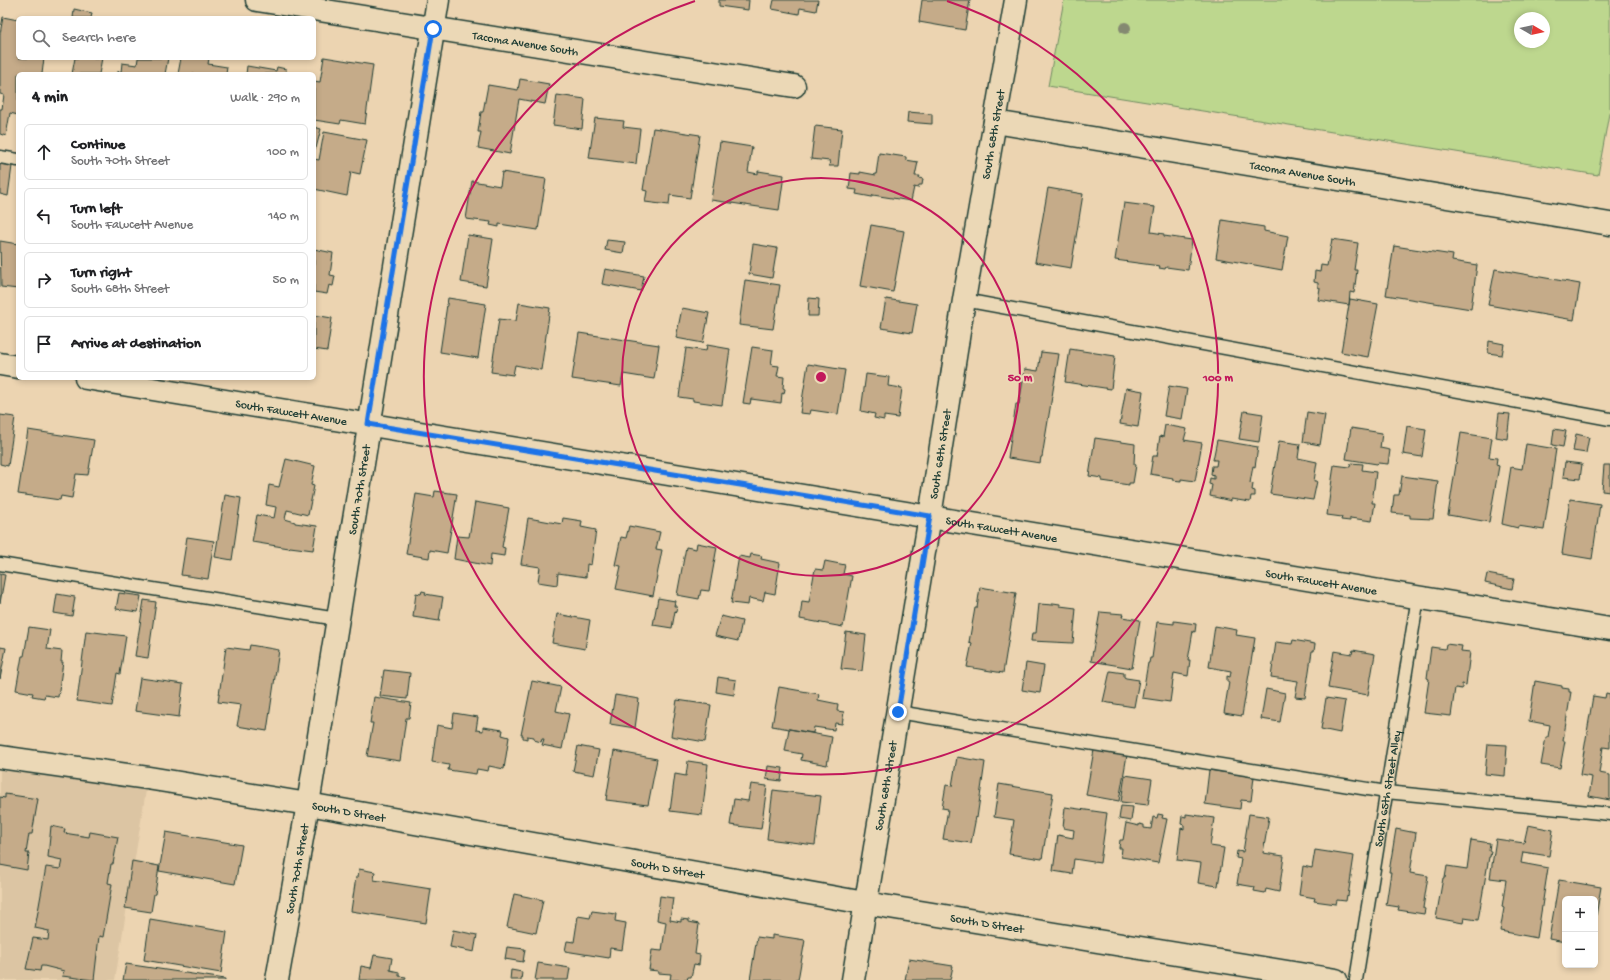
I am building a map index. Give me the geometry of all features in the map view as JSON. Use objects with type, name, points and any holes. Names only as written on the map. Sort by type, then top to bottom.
[{"type":"street","name":"Tacoma Avenue South","points":[[257,0],[794,86]]},
{"type":"street","name":"South 70th Street","points":[[278,980],[308,804],[368,424],[438,0]]},
{"type":"street","name":"South 68th Street","points":[[853,980],[930,516],[964,300],[1016,0]]},
{"type":"street","name":"Tacoma Avenue South","points":[[995,122],[1610,224]]},
{"type":"street","points":[[0,364],[16,367]]},
{"type":"street","name":"South Fawcett Avenue","points":[[98,380],[1610,629]]},
{"type":"street","name":"South D Street","points":[[0,757],[148,778],[308,804],[865,903],[1336,980]]},
{"type":"lane","points":[[0,157],[16,160]]},
{"type":"lane","points":[[964,300],[1610,419]]},
{"type":"lane","points":[[0,564],[337,620]]},
{"type":"lane","name":"South 65th Street Alley","points":[[1356,980],[1418,597]]},
{"type":"lane","points":[[898,712],[1386,792],[1610,814]]},
{"type":"shaded area","points":[[0,757],[148,778],[115,980],[0,980]]},
{"type":"green space","points":[[1064,0],[1610,0],[1610,108],[1598,175],[1048,86]]},
{"type":"building","points":[[719,0],[749,0],[748,10],[719,6]]},
{"type":"building","points":[[774,0],[818,0],[816,11],[800,8],[799,14],[772,9]]},
{"type":"building","points":[[922,0],[970,0],[965,30],[919,22]]},
{"type":"building","points":[[74,9],[92,13],[91,16],[73,16]]},
{"type":"building","points":[[3,17],[16,20],[16,60],[44,60],[42,72],[16,72],[16,114],[10,113],[6,136],[0,134],[0,109],[2,109],[4,95],[0,94],[0,34]]},
{"type":"building","points":[[324,57],[373,65],[365,124],[341,120],[340,124],[316,120],[316,81],[320,82]]},
{"type":"building","points":[[75,60],[102,60],[99,72],[72,72]]},
{"type":"building","points":[[138,60],[168,60],[165,72],[121,72],[122,63],[137,65]]},
{"type":"building","points":[[181,60],[209,60],[208,64],[227,67],[226,72],[178,72]]},
{"type":"building","points":[[247,66],[276,71],[277,67],[286,69],[286,72],[246,72]]},
{"type":"building","points":[[520,79],[549,84],[545,104],[519,99],[510,154],[478,148],[481,132],[478,132],[481,112],[483,112],[488,85],[518,90]]},
{"type":"building","points":[[557,95],[585,99],[582,129],[553,125]]},
{"type":"building","points":[[908,112],[932,114],[932,124],[907,122]]},
{"type":"building","points":[[595,118],[624,121],[623,127],[640,129],[636,164],[589,158]]},
{"type":"building","points":[[815,126],[842,129],[838,166],[829,166],[830,161],[811,159]]},
{"type":"building","points":[[316,128],[321,129],[316,148]]},
{"type":"building","points":[[653,128],[700,135],[690,198],[670,195],[669,205],[645,202],[647,191],[643,190]]},
{"type":"building","points":[[324,132],[367,140],[360,174],[351,172],[347,196],[316,189],[316,159],[319,160]]},
{"type":"building","points":[[720,142],[752,147],[748,172],[758,174],[758,171],[784,175],[779,210],[711,200]]},
{"type":"building","points":[[879,153],[906,157],[906,160],[918,162],[915,176],[920,176],[919,178],[923,179],[922,185],[919,185],[918,188],[914,187],[911,201],[856,194],[857,190],[849,189],[851,173],[860,174],[860,172],[876,175]]},
{"type":"building","points":[[0,164],[12,166],[8,196],[0,194]]},
{"type":"building","points":[[502,172],[546,179],[538,230],[499,224],[499,227],[490,225],[491,222],[466,219],[472,181],[500,186]]},
{"type":"building","points":[[1048,188],[1083,194],[1071,268],[1035,262]]},
{"type":"building","points":[[1124,203],[1155,207],[1151,232],[1164,234],[1164,236],[1192,240],[1188,270],[1166,267],[1165,269],[1159,268],[1160,266],[1115,260]]},
{"type":"building","points":[[1222,220],[1264,227],[1264,231],[1288,236],[1282,270],[1216,258]]},
{"type":"building","points":[[871,225],[904,231],[893,292],[860,286]]},
{"type":"building","points":[[468,235],[493,239],[486,286],[461,282]]},
{"type":"building","points":[[1332,239],[1358,243],[1354,270],[1357,270],[1354,293],[1350,292],[1349,305],[1318,300],[1320,288],[1318,287],[1318,283],[1314,282],[1315,271],[1320,272],[1321,265],[1327,266]]},
{"type":"building","points":[[607,240],[625,242],[623,253],[605,250]]},
{"type":"building","points":[[0,241],[16,244],[16,289],[1,287]]},
{"type":"building","points":[[753,244],[777,248],[772,278],[749,274]]},
{"type":"building","points":[[1394,246],[1453,255],[1452,261],[1477,265],[1471,309],[1386,295]]},
{"type":"building","points":[[316,249],[333,253],[330,275],[335,276],[333,286],[329,285],[327,294],[316,292]]},
{"type":"building","points":[[605,269],[644,276],[641,291],[602,284]]},
{"type":"building","points":[[1495,269],[1580,284],[1574,320],[1488,305]]},
{"type":"building","points":[[745,280],[780,285],[773,329],[739,325]]},
{"type":"building","points":[[448,298],[486,304],[478,358],[440,352]]},
{"type":"building","points":[[809,298],[819,299],[818,316],[808,316]]},
{"type":"building","points":[[886,299],[917,304],[912,333],[881,328]]},
{"type":"building","points":[[1350,299],[1378,304],[1368,357],[1341,352]]},
{"type":"building","points":[[519,303],[550,308],[541,370],[515,365],[513,375],[491,372],[499,319],[516,321]]},
{"type":"building","points":[[682,308],[709,313],[703,343],[676,338]]},
{"type":"building","points":[[316,315],[332,318],[327,351],[316,349]]},
{"type":"building","points":[[579,333],[659,345],[654,379],[623,374],[621,386],[572,379]]},
{"type":"building","points":[[1489,341],[1504,344],[1502,355],[1488,353]]},
{"type":"building","points":[[707,345],[730,349],[722,405],[693,401],[693,399],[679,397],[686,348],[706,351]]},
{"type":"building","points":[[752,347],[773,350],[771,365],[779,366],[777,376],[784,377],[783,388],[785,389],[784,394],[782,393],[781,403],[751,399],[750,404],[743,403]]},
{"type":"building","points":[[1070,349],[1115,356],[1111,389],[1065,382]]},
{"type":"building","points":[[1041,352],[1059,354],[1042,457],[1040,463],[1008,458],[1016,404],[1019,404],[1025,369],[1038,371]]},
{"type":"building","points":[[808,364],[845,370],[838,414],[811,410],[810,414],[800,413]]},
{"type":"building","points":[[866,374],[889,377],[888,386],[902,388],[898,418],[884,416],[884,420],[874,418],[875,414],[861,411]]},
{"type":"building","points":[[1169,386],[1187,389],[1182,419],[1164,416]]},
{"type":"building","points":[[1126,388],[1143,391],[1138,427],[1120,424]]},
{"type":"building","points":[[1244,411],[1263,414],[1259,442],[1239,439]]},
{"type":"building","points":[[1307,412],[1325,415],[1320,445],[1303,442]]},
{"type":"building","points":[[1499,413],[1510,414],[1507,439],[1496,437]]},
{"type":"building","points":[[0,415],[15,417],[8,466],[0,464]]},
{"type":"building","points":[[1165,425],[1187,429],[1184,440],[1202,443],[1195,481],[1181,479],[1181,481],[1172,480],[1173,478],[1150,474],[1153,456],[1157,456],[1160,436],[1163,437]]},
{"type":"building","points":[[1407,426],[1426,429],[1422,457],[1403,454]]},
{"type":"building","points":[[1351,428],[1382,433],[1380,448],[1390,450],[1388,464],[1377,464],[1346,459]]},
{"type":"building","points":[[1554,429],[1566,431],[1563,447],[1552,445]]},
{"type":"building","points":[[28,430],[94,440],[88,475],[76,474],[72,498],[61,496],[60,500],[18,494]]},
{"type":"building","points":[[1461,433],[1492,438],[1489,457],[1497,458],[1496,465],[1499,466],[1489,522],[1448,515]]},
{"type":"building","points":[[1576,434],[1589,437],[1586,453],[1573,451]]},
{"type":"building","points":[[1095,438],[1135,444],[1134,464],[1136,465],[1133,483],[1129,483],[1129,485],[1102,481],[1102,478],[1089,476]]},
{"type":"building","points":[[1217,440],[1258,447],[1255,467],[1253,466],[1250,483],[1253,484],[1252,490],[1255,491],[1255,496],[1251,496],[1250,502],[1231,499],[1231,501],[1210,496],[1212,485],[1209,484],[1210,478],[1214,479],[1214,475],[1211,474],[1212,466],[1216,466],[1217,460],[1213,460]]},
{"type":"building","points":[[1279,441],[1300,444],[1298,458],[1317,462],[1314,481],[1317,481],[1313,500],[1270,494]]},
{"type":"building","points":[[1526,444],[1556,449],[1544,530],[1518,526],[1518,528],[1502,524],[1511,467],[1522,469]]},
{"type":"building","points":[[286,459],[315,466],[311,485],[314,486],[308,515],[287,510],[285,519],[295,523],[317,526],[313,550],[252,542],[257,515],[274,518],[276,507],[266,505],[269,485],[279,487]]},
{"type":"building","points":[[1565,462],[1582,464],[1580,479],[1563,477]]},
{"type":"building","points":[[1351,463],[1363,464],[1362,470],[1376,472],[1372,503],[1375,503],[1372,521],[1350,518],[1350,521],[1341,520],[1342,517],[1327,515],[1334,465],[1350,467]]},
{"type":"building","points":[[1604,465],[1610,465],[1610,492],[1602,491]]},
{"type":"building","points":[[1402,476],[1438,481],[1433,519],[1410,518],[1410,515],[1392,513],[1394,495],[1399,495]]},
{"type":"building","points":[[435,491],[457,494],[447,553],[430,550],[429,558],[406,554],[416,494],[434,497]]},
{"type":"building","points":[[225,495],[241,498],[232,560],[215,557]]},
{"type":"building","points":[[1570,499],[1600,504],[1592,559],[1562,554]]},
{"type":"building","points":[[475,502],[509,508],[502,547],[505,548],[504,556],[491,554],[490,566],[454,559],[457,536],[469,537]]},
{"type":"building","points":[[528,518],[562,524],[563,518],[582,521],[581,527],[596,530],[591,565],[587,564],[586,577],[558,573],[557,585],[538,582],[540,567],[521,564]]},
{"type":"building","points":[[629,526],[660,532],[656,549],[662,550],[653,596],[616,589],[621,566],[615,565],[621,537],[626,538]]},
{"type":"building","points":[[187,537],[214,541],[208,579],[181,575]]},
{"type":"building","points":[[697,543],[717,547],[709,591],[701,590],[699,599],[677,595],[686,547],[696,549]]},
{"type":"building","points":[[751,554],[762,556],[761,559],[780,563],[775,594],[765,592],[763,601],[749,598],[748,605],[731,603],[739,556],[750,558]]},
{"type":"building","points":[[825,561],[845,565],[843,574],[852,576],[843,627],[800,619],[802,601],[809,602],[815,569],[823,570]]},
{"type":"building","points":[[0,574],[5,575],[0,603]]},
{"type":"building","points":[[1487,574],[1514,579],[1512,589],[1485,583]]},
{"type":"building","points":[[980,587],[1016,593],[1003,673],[967,667],[972,643],[969,642]]},
{"type":"building","points":[[422,591],[426,592],[425,594],[443,597],[439,621],[413,617],[416,593],[421,594]]},
{"type":"building","points":[[119,593],[141,596],[138,612],[116,609]]},
{"type":"building","points":[[57,594],[75,597],[72,616],[54,613]]},
{"type":"building","points":[[658,598],[675,601],[674,606],[677,606],[672,628],[653,625]]},
{"type":"building","points":[[144,600],[156,602],[148,658],[135,656]]},
{"type":"building","points":[[1053,603],[1060,604],[1060,606],[1076,608],[1073,643],[1031,641],[1032,633],[1036,633],[1039,604],[1053,605]]},
{"type":"building","points":[[1100,612],[1123,614],[1122,617],[1140,620],[1132,668],[1091,661]]},
{"type":"building","points":[[557,614],[590,620],[585,649],[552,643]]},
{"type":"building","points":[[721,616],[742,621],[738,641],[715,636]]},
{"type":"building","points":[[1174,621],[1196,624],[1195,632],[1193,631],[1188,660],[1190,660],[1188,676],[1174,673],[1170,702],[1142,698],[1148,663],[1150,658],[1152,658],[1157,622],[1174,624]]},
{"type":"building","points":[[1215,626],[1237,630],[1236,635],[1255,638],[1242,716],[1224,713],[1229,682],[1227,682],[1227,676],[1230,677],[1231,671],[1209,667]]},
{"type":"building","points":[[29,627],[50,630],[47,649],[62,651],[61,662],[63,662],[58,697],[45,695],[44,698],[32,696],[33,693],[16,690]]},
{"type":"building","points":[[86,631],[126,636],[120,674],[117,673],[112,706],[77,701]]},
{"type":"building","points":[[846,632],[866,635],[862,671],[841,669]]},
{"type":"building","points":[[1293,640],[1315,644],[1314,651],[1312,651],[1305,698],[1295,697],[1298,681],[1271,677],[1276,642],[1292,644]]},
{"type":"building","points":[[1446,644],[1462,646],[1461,651],[1470,652],[1466,685],[1462,684],[1462,689],[1455,688],[1451,716],[1424,713],[1429,679],[1427,678],[1431,647],[1445,649]]},
{"type":"building","points":[[250,645],[279,650],[267,731],[237,726],[241,705],[218,702],[226,647],[249,650]]},
{"type":"building","points":[[0,647],[6,648],[0,679]]},
{"type":"building","points":[[1353,650],[1375,654],[1368,695],[1328,688],[1334,651],[1352,654]]},
{"type":"building","points":[[1026,663],[1044,666],[1040,693],[1022,690]]},
{"type":"building","points":[[384,670],[410,673],[407,699],[380,696]]},
{"type":"building","points":[[1110,671],[1124,673],[1124,677],[1126,678],[1139,680],[1134,707],[1103,702]]},
{"type":"building","points":[[718,677],[736,680],[734,695],[716,692]]},
{"type":"building","points":[[140,678],[183,684],[179,717],[135,711]]},
{"type":"building","points":[[532,681],[561,687],[556,711],[569,714],[562,749],[542,745],[544,739],[542,739],[541,742],[534,740],[534,737],[527,736],[527,739],[523,738],[523,735],[521,735]]},
{"type":"building","points":[[1535,681],[1562,686],[1562,688],[1569,689],[1569,692],[1571,692],[1560,768],[1541,765],[1546,737],[1548,737],[1550,725],[1529,721]]},
{"type":"building","points":[[779,687],[819,694],[818,700],[838,704],[837,711],[844,712],[842,724],[835,723],[834,730],[814,727],[813,733],[772,726]]},
{"type":"building","points":[[1266,689],[1285,693],[1280,722],[1261,719]]},
{"type":"building","points":[[1606,693],[1610,694],[1610,748],[1603,747],[1599,773],[1610,775],[1610,800],[1589,796],[1592,777],[1580,775],[1593,696],[1605,698]]},
{"type":"building","points":[[615,695],[639,699],[635,728],[610,724]]},
{"type":"building","points":[[374,697],[411,703],[409,718],[406,718],[400,761],[367,756],[373,723],[370,723]]},
{"type":"building","points":[[1326,698],[1345,701],[1340,733],[1321,729]]},
{"type":"building","points":[[677,700],[711,705],[705,742],[671,736]]},
{"type":"building","points":[[454,713],[478,717],[476,730],[483,731],[483,727],[503,730],[502,735],[509,737],[504,769],[489,766],[488,771],[477,769],[476,774],[448,770],[449,765],[432,762],[437,725],[452,728]]},
{"type":"building","points":[[789,729],[832,737],[827,765],[801,760],[802,754],[785,751]]},
{"type":"building","points":[[1488,744],[1507,745],[1505,776],[1485,774]]},
{"type":"building","points":[[578,746],[599,750],[594,775],[573,771]]},
{"type":"building","points":[[1094,750],[1127,755],[1119,801],[1086,795]]},
{"type":"building","points":[[614,751],[657,759],[648,805],[606,800]]},
{"type":"building","points":[[957,757],[985,762],[977,818],[976,817],[971,843],[943,839],[948,809],[942,808],[946,785],[952,786]]},
{"type":"building","points":[[688,761],[708,764],[702,815],[670,811],[675,774],[686,776]]},
{"type":"building","points":[[768,766],[783,768],[781,781],[766,779]]},
{"type":"building","points":[[1209,770],[1254,777],[1251,801],[1241,800],[1240,809],[1205,804]]},
{"type":"building","points":[[1125,775],[1152,779],[1148,805],[1121,802]]},
{"type":"building","points":[[751,784],[767,786],[761,829],[730,825],[734,799],[748,801]]},
{"type":"building","points":[[999,784],[1053,793],[1042,859],[1009,854],[1014,820],[994,817]]},
{"type":"building","points":[[773,790],[821,796],[815,845],[767,839]]},
{"type":"building","points":[[5,794],[38,799],[32,834],[29,834],[26,853],[29,853],[27,870],[0,865],[0,797],[5,798]]},
{"type":"building","points":[[1121,806],[1133,807],[1131,821],[1119,819]]},
{"type":"building","points":[[1065,807],[1107,813],[1100,863],[1074,859],[1072,874],[1053,871],[1058,835],[1073,838],[1074,830],[1063,828]]},
{"type":"building","points":[[1158,814],[1163,815],[1162,818],[1167,819],[1158,863],[1121,857],[1122,848],[1119,848],[1120,840],[1123,840],[1126,823],[1139,826],[1139,824],[1144,825],[1144,828],[1151,829],[1153,817],[1157,818]]},
{"type":"building","points":[[1186,814],[1214,818],[1210,846],[1224,848],[1218,886],[1198,883],[1201,863],[1177,860],[1181,828],[1184,829],[1184,825],[1181,824],[1182,816],[1186,817]]},
{"type":"building","points":[[1249,814],[1269,817],[1263,853],[1284,856],[1279,892],[1266,889],[1265,893],[1254,891],[1255,887],[1237,884],[1241,859],[1236,858],[1237,851],[1243,852]]},
{"type":"building","points":[[1528,825],[1553,830],[1549,856],[1523,852],[1521,863],[1548,868],[1537,938],[1500,931],[1504,908],[1502,907],[1506,880],[1490,878],[1496,839],[1524,843]]},
{"type":"building","points":[[51,826],[65,829],[64,833],[89,837],[90,832],[118,837],[113,864],[111,864],[108,883],[112,884],[103,937],[99,936],[94,980],[62,976],[64,971],[44,966],[41,966],[40,971],[26,969],[33,938],[48,940],[49,931],[35,928],[46,867],[60,869],[62,860],[48,857]]},
{"type":"building","points":[[1396,829],[1416,833],[1410,873],[1428,876],[1423,908],[1425,909],[1424,914],[1398,910],[1399,907],[1386,905],[1391,872],[1389,872]]},
{"type":"building","points":[[166,832],[242,845],[235,884],[159,871]]},
{"type":"building","points":[[1471,840],[1490,843],[1489,851],[1491,851],[1478,920],[1464,918],[1463,923],[1436,918],[1443,878],[1445,878],[1447,866],[1467,869]]},
{"type":"building","points":[[1315,850],[1354,856],[1346,901],[1337,900],[1336,904],[1314,901],[1315,898],[1299,895],[1303,866],[1312,868]]},
{"type":"building","points":[[132,861],[159,866],[151,912],[125,908]]},
{"type":"building","points":[[359,869],[375,872],[374,880],[431,889],[426,923],[351,911],[356,877],[358,877]]},
{"type":"building","points":[[1559,880],[1601,887],[1598,904],[1598,896],[1562,896],[1562,941],[1549,939]]},
{"type":"building","points":[[514,894],[543,900],[536,933],[507,927]]},
{"type":"building","points":[[660,896],[673,898],[670,920],[681,922],[681,919],[689,920],[689,922],[699,924],[695,954],[700,955],[699,965],[694,964],[691,977],[688,977],[687,980],[670,980],[671,974],[658,973],[658,971],[649,970],[652,950],[662,951],[666,922],[657,920]]},
{"type":"building","points":[[592,911],[616,914],[615,921],[626,923],[622,950],[610,948],[609,958],[565,951],[567,941],[574,942],[578,916],[590,918]]},
{"type":"building","points":[[150,919],[227,932],[221,973],[144,960]]},
{"type":"building","points":[[453,930],[477,935],[474,952],[450,947]]},
{"type":"building","points":[[772,935],[805,940],[798,980],[750,980],[757,937],[772,939]]},
{"type":"building","points":[[507,947],[525,949],[523,962],[505,959]]},
{"type":"building","points":[[374,955],[392,958],[390,970],[399,972],[399,976],[406,977],[405,980],[359,980],[361,966],[371,968]]},
{"type":"building","points":[[909,959],[953,966],[950,980],[905,980]]},
{"type":"building","points":[[538,963],[570,968],[568,980],[535,980]]},
{"type":"building","points":[[126,964],[225,979],[225,980],[123,980]]},
{"type":"building","points":[[511,970],[522,972],[521,980],[510,980]]},
{"type":"route","points":[[433,29],[368,424],[930,516],[898,712]]}]
